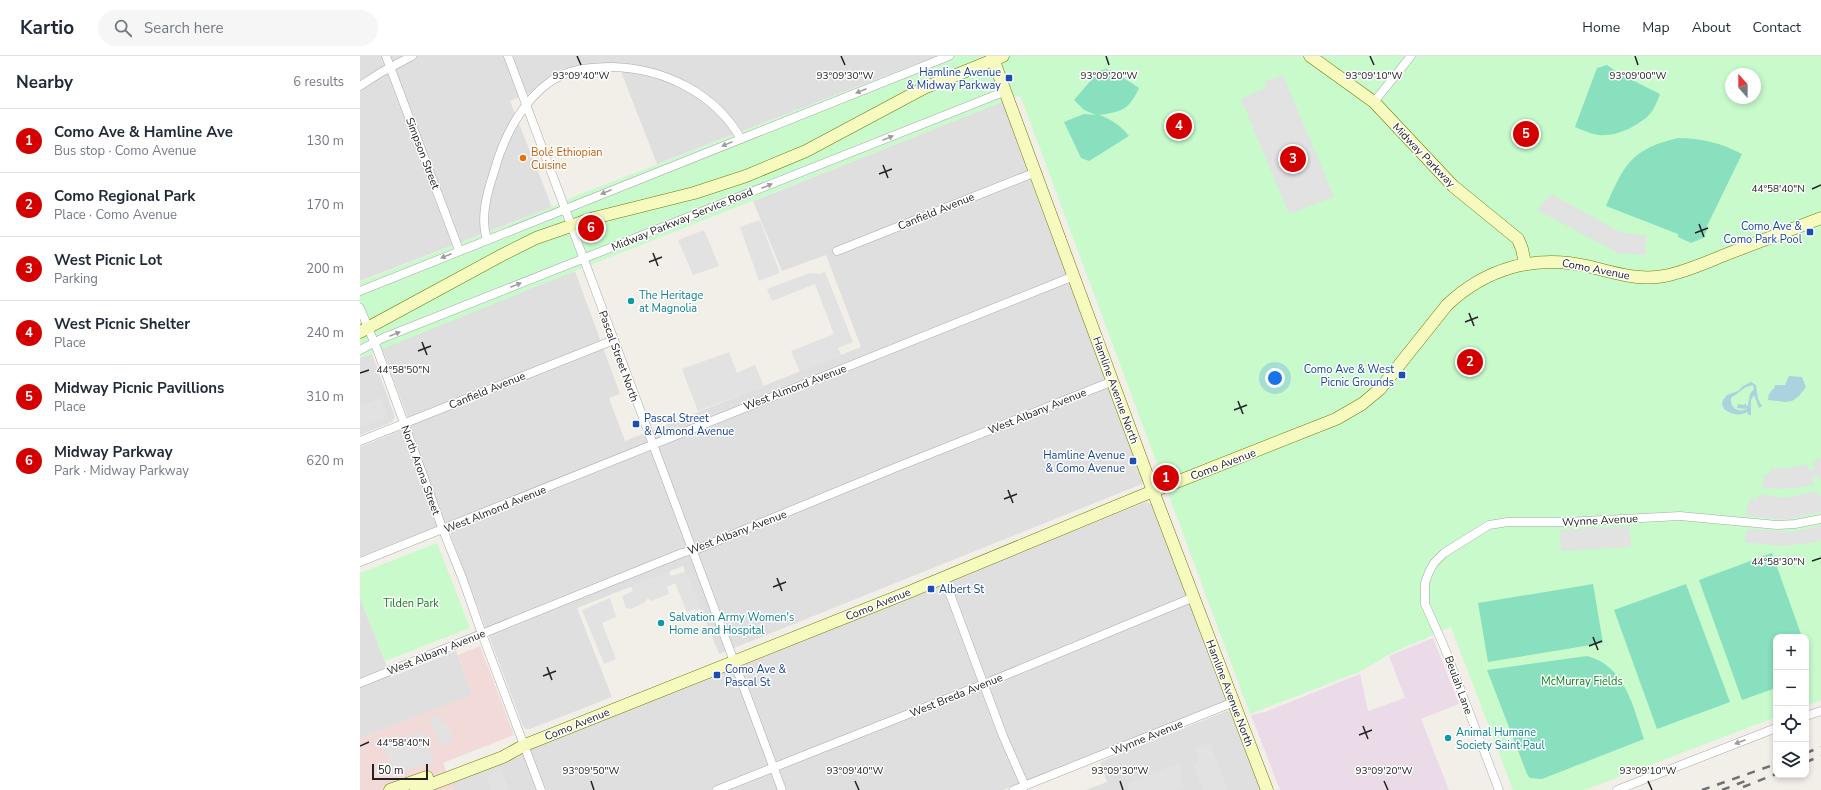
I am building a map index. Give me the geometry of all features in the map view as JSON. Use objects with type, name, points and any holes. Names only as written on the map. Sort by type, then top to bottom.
[{"type":"street","name":"Simpson Street","points":[[386,56],[460,250]]},
{"type":"street","points":[[360,86],[390,67],[412,56]]},
{"type":"street","name":"Pascal Street North","points":[[508,56],[652,446],[782,790]]},
{"type":"street","points":[[360,291],[949,56]]},
{"type":"street","name":"Midway Parkway","points":[[1310,56],[1374,102],[1453,186],[1518,239],[1525,263]]},
{"type":"street","points":[[1374,102],[1411,56]]},
{"type":"street","points":[[364,330],[520,245],[571,225],[614,212],[694,192],[753,173],[806,151],[924,88],[996,57]]},
{"type":"street","name":"Hamline Avenue North","points":[[996,57],[1006,91],[1153,491],[1267,790]]},
{"type":"street","points":[[487,240],[483,228],[489,187],[495,166],[511,130],[526,105],[550,82],[574,70],[586,67],[606,67],[636,69],[665,76],[692,89],[718,110],[741,139]]},
{"type":"street","name":"Midway Parkway Service Road","points":[[360,350],[583,258],[1006,91]]},
{"type":"street","name":"Canfield Avenue","points":[[837,251],[1036,172]]},
{"type":"street","name":"Como Avenue","points":[[416,790],[509,754],[525,745],[944,578],[1153,491],[1325,424],[1353,410],[1380,388],[1447,305],[1456,296],[1478,281],[1490,275],[1525,263],[1562,262],[1579,264],[1623,275],[1646,277],[1664,276],[1692,268],[1821,218]]},
{"type":"street","name":"West Almond Avenue","points":[[360,562],[1074,276]]},
{"type":"street","name":"North Arona Street","points":[[360,308],[364,330],[374,343],[541,790]]},
{"type":"street","name":"Canfield Avenue","points":[[360,441],[614,340]]},
{"type":"street","name":"West Albany Avenue","points":[[360,683],[700,548],[949,446],[1113,381]]},
{"type":"street","name":"Wynne Avenue","points":[[1425,604],[1425,583],[1434,563],[1454,546],[1489,525],[1508,522],[1565,522],[1680,516],[1777,525],[1795,524],[1821,519]]},
{"type":"street","points":[[944,578],[983,684],[1025,786]]},
{"type":"street","name":"West Breda Avenue","points":[[717,790],[983,684],[1194,597]]},
{"type":"street","name":"Beulah Lane","points":[[1425,604],[1444,644],[1499,790]]},
{"type":"street","name":"Wynne Avenue","points":[[1014,790],[1234,702]]},
{"type":"street","points":[[1809,715],[1821,710]]},
{"type":"street","points":[[1617,790],[1773,729]]},
{"type":"street","name":"Como Avenue","points":[[390,790],[514,747],[525,745]]},
{"type":"shaded area","points":[[360,56],[937,56],[657,164],[618,64],[562,69],[535,91],[510,101],[552,207],[360,281]]},
{"type":"shaded area","points":[[1283,75],[1334,197],[1289,214],[1241,99],[1266,88],[1264,82]]},
{"type":"shaded area","points":[[990,100],[1002,100],[1143,480],[1142,484],[719,654],[683,566],[577,608],[612,697],[530,729],[526,729],[523,726],[446,523],[360,557],[360,447],[411,426],[381,346],[393,338],[575,271],[620,394],[609,398],[625,441],[861,347],[826,255],[782,271],[753,201],[989,107]]},
{"type":"shaded area","points":[[1551,194],[1618,231],[1634,235],[1647,235],[1645,247],[1646,255],[1618,253],[1537,210]]},
{"type":"shaded area","points":[[760,220],[780,273],[759,281],[740,227]]},
{"type":"shaded area","points":[[704,230],[719,266],[693,275],[678,240]]},
{"type":"shaded area","points":[[825,272],[853,342],[838,348],[841,355],[800,372],[791,351],[834,334],[815,284],[772,301],[767,289],[810,273],[819,274]]},
{"type":"shaded area","points":[[729,352],[737,373],[755,365],[764,386],[698,411],[682,369]]},
{"type":"shaded area","points":[[372,354],[395,417],[392,422],[360,435],[360,358]]},
{"type":"shaded area","points":[[381,398],[388,417],[360,428],[360,406]]},
{"type":"shaded area","points":[[1821,458],[1821,481],[1818,476],[1812,478],[1814,484],[1802,487],[1782,489],[1762,488],[1764,474],[1769,474],[1771,468],[1789,468],[1807,464],[1810,471],[1815,468],[1813,462]]},
{"type":"shaded area","points":[[1816,491],[1818,496],[1821,496],[1821,512],[1789,519],[1774,519],[1745,515],[1751,498],[1756,500],[1759,494],[1776,497],[1790,497]]},
{"type":"shaded area","points":[[1146,502],[1153,505],[1226,702],[1003,790],[454,790],[451,783],[518,757],[537,744]]},
{"type":"shaded area","points":[[1629,526],[1631,547],[1561,551],[1560,530]]},
{"type":"shaded area","points":[[1821,526],[1821,540],[1811,543],[1780,546],[1745,542],[1747,529],[1791,532]]},
{"type":"shaded area","points":[[669,571],[671,576],[686,571],[701,609],[696,612],[695,609],[687,612],[675,583],[667,587],[669,594],[651,601],[648,598],[645,602],[631,609],[626,608],[622,596],[633,591],[631,586]]},
{"type":"shaded area","points":[[360,598],[391,677],[456,651],[473,695],[360,738]]},
{"type":"shaded area","points":[[610,598],[616,617],[602,623],[616,659],[604,664],[582,610]]},
{"type":"shaded area","points":[[1433,638],[1459,704],[1421,719],[1449,790],[1280,790],[1251,715],[1265,712],[1360,674],[1368,711],[1405,698],[1389,656]]},
{"type":"shaded area","points":[[480,646],[514,735],[443,763],[454,790],[360,790],[360,738],[472,695],[458,655]]},
{"type":"shaded area","points":[[1229,710],[1261,790],[1086,790],[1107,782],[1100,762]]},
{"type":"shaded area","points":[[438,715],[442,724],[447,722],[454,740],[440,745],[429,718]]},
{"type":"shaded area","points":[[423,731],[433,761],[394,775],[384,746]]},
{"type":"shaded area","points":[[1209,743],[1228,790],[1203,790],[1193,765],[1199,762],[1196,748]]},
{"type":"shaded area","points":[[1179,764],[1181,770],[1181,780],[1184,787],[1175,790],[1128,790],[1127,785],[1129,783]]},
{"type":"shaded area","points":[[501,770],[509,790],[491,790],[486,776]]},
{"type":"green space","name":"McMurray Fields","points":[[937,56],[1821,56],[1821,700],[1809,705],[1809,634],[1773,634],[1773,718],[1585,790],[1513,790],[1451,627],[1388,655],[1359,672],[1250,714],[1020,95],[575,271],[360,358],[360,282],[552,207],[573,197]]},
{"type":"green space","points":[[1607,65],[1620,74],[1660,94],[1650,114],[1638,124],[1618,133],[1599,135],[1575,127],[1597,68]]},
{"type":"green space","points":[[1106,69],[1113,71],[1139,88],[1132,101],[1124,109],[1113,113],[1099,115],[1115,123],[1129,136],[1089,161],[1081,158],[1064,122],[1084,114],[1096,115],[1084,110],[1074,100],[1099,71]]},
{"type":"green space","points":[[1678,138],[1711,142],[1742,154],[1707,226],[1708,228],[1703,238],[1691,243],[1678,237],[1678,234],[1606,206],[1624,169],[1631,161],[1649,148],[1662,142]]},
{"type":"green space","name":"Tilden Park","points":[[437,543],[470,628],[385,661],[360,598],[360,573]]},
{"type":"green space","points":[[1772,553],[1801,634],[1773,634],[1773,689],[1742,700],[1699,580]]},
{"type":"green space","points":[[1593,584],[1603,643],[1488,662],[1478,603]]},
{"type":"green space","points":[[1686,584],[1730,702],[1657,729],[1614,610]]},
{"type":"green space","name":"McMurray Fields","points":[[1587,656],[1600,661],[1619,678],[1631,701],[1644,739],[1542,779],[1530,778],[1527,774],[1487,670]]},
{"type":"water","points":[[1789,376],[1802,377],[1806,387],[1799,396],[1792,401],[1786,402],[1768,400],[1769,394],[1774,389],[1775,385],[1785,385]]},
{"type":"water","points":[[1751,382],[1756,385],[1758,399],[1762,406],[1759,408],[1754,395],[1751,400],[1751,415],[1748,415],[1748,412],[1742,414],[1730,413],[1724,409],[1722,404],[1727,395],[1738,391],[1743,386]],"holes":[[[1753,385],[1754,389],[1750,394],[1748,405],[1746,406],[1746,403],[1744,405],[1738,404],[1737,408],[1747,409],[1738,410],[1733,407],[1731,398],[1746,387]]]},
{"type":"railway","points":[[1809,752],[1821,747]]},
{"type":"railway","points":[[1809,761],[1821,756]]},
{"type":"railway","points":[[1702,790],[1773,765]]},
{"type":"railway","points":[[1743,787],[1773,775]]},
{"type":"railway","points":[[1722,790],[1748,780]]},
{"type":"place","name":"Hamline Avenue & Midway Parkway","points":[[1009,78]]},
{"type":"place","name":"West Picnic Shelter","points":[[1179,126]]},
{"type":"place","name":"Midway Picnic Pavillions","points":[[1526,134]]},
{"type":"place","name":"Bolé Ethiopian Cuisine","points":[[523,158]]},
{"type":"place","name":"West Picnic Lot","points":[[1293,159]]},
{"type":"place","name":"Midway Parkway","points":[[591,228]]},
{"type":"place","name":"Como Ave & Como Park Pool","points":[[1810,232]]},
{"type":"place","name":"The Heritage at Magnolia","points":[[631,301]]},
{"type":"place","name":"Como Regional Park","points":[[1470,362]]},
{"type":"place","name":"Como Ave & West Picnic Grounds","points":[[1402,375]]},
{"type":"place","name":"Pascal Street & Almond Avenue","points":[[636,424]]},
{"type":"place","name":"Hamline Avenue & Como Avenue","points":[[1133,461]]},
{"type":"place","name":"Como Ave & Hamline Ave","points":[[1166,478]]},
{"type":"place","name":"Albert St","points":[[931,589]]},
{"type":"place","name":"Salvation Army Women's Home and Hospital","points":[[661,623]]},
{"type":"place","name":"Como Ave & Pascal St","points":[[717,675]]},
{"type":"place","name":"Animal Humane Society Saint Paul","points":[[1448,738]]}]
